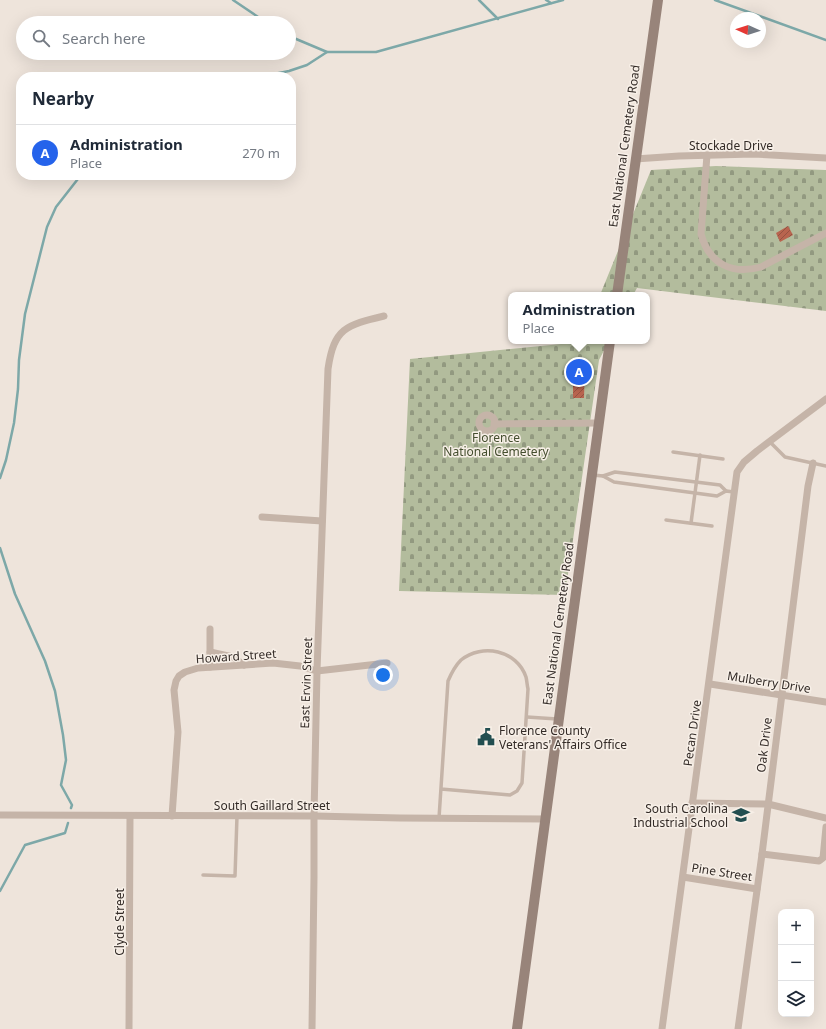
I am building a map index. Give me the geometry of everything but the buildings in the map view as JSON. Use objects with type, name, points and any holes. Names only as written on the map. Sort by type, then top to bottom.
[{"type":"street","name":"East National Cemetery Road","points":[[617,292],[658,0]]},
{"type":"street","name":"Stockade Drive","points":[[636,159],[753,154],[826,158]]},
{"type":"street","points":[[707,155],[701,234],[704,245],[713,257],[725,266],[737,270],[750,270],[761,267],[826,233]]},
{"type":"street","name":"East Ervin Street","points":[[312,1029],[317,671],[328,369],[334,344],[346,328],[384,316]]},
{"type":"street","name":"East National Cemetery Road","points":[[517,1029],[610,344]]},
{"type":"street","points":[[770,442],[826,399]]},
{"type":"street","points":[[494,424],[598,423]]},
{"type":"street","name":"Pecan Drive","points":[[662,1029],[692,803],[710,684],[737,472],[740,467],[770,442]]},
{"type":"street","name":"Oak Drive","points":[[738,1029],[762,854],[808,486],[813,463]]},
{"type":"street","points":[[262,517],[322,521]]},
{"type":"street","points":[[210,629],[210,667]]},
{"type":"street","points":[[210,652],[233,657],[244,665]]},
{"type":"street","name":"Howard Street","points":[[172,816],[178,732],[174,690],[179,676],[198,668],[272,662],[300,666],[317,671],[387,663]]},
{"type":"street","name":"Mulberry Drive","points":[[710,684],[826,702]]},
{"type":"street","points":[[692,803],[768,804],[826,818]]},
{"type":"street","name":"South Gaillard Street","points":[[0,815],[314,816],[545,819]]},
{"type":"street","name":"Clyde Street","points":[[130,816],[130,1029]]},
{"type":"street","points":[[762,854],[819,861],[823,858],[826,827]]},
{"type":"street","name":"Pine Street","points":[[683,877],[757,889]]},
{"type":"lane","points":[[770,442],[785,457],[826,466]]},
{"type":"lane","points":[[673,452],[723,458]]},
{"type":"lane","points":[[691,523],[700,455]]},
{"type":"lane","points":[[591,475],[603,476],[615,472],[720,485],[726,491]]},
{"type":"lane","points":[[603,476],[614,482],[717,496],[726,491],[734,492]]},
{"type":"lane","points":[[666,520],[712,526]]},
{"type":"lane","points":[[439,818],[448,681],[453,671],[461,661],[468,656],[478,651],[489,650],[500,652],[510,657],[518,664],[526,676],[528,689],[522,783],[517,791],[510,794],[441,789]]},
{"type":"lane","points":[[526,717],[558,719]]},
{"type":"lane","points":[[203,875],[235,876],[237,816]]},
{"type":"green space","points":[[716,166],[826,170],[826,311],[637,288],[635,292],[601,292],[651,170]]},
{"type":"green space","name":"Florence National Cemetery","points":[[561,344],[607,344],[599,360],[565,595],[399,591],[410,359]]},
{"type":"waterway","points":[[233,0],[257,16]]},
{"type":"waterway","points":[[479,0],[498,19]]},
{"type":"waterway","points":[[546,0],[551,3]]},
{"type":"waterway","points":[[296,39],[327,52],[376,52],[563,0]]},
{"type":"waterway","points":[[715,0],[826,40]]},
{"type":"waterway","points":[[284,72],[307,65],[327,52]]},
{"type":"waterway","points":[[0,478],[6,460],[14,423],[18,389],[19,360],[25,314],[47,227],[56,207],[77,180]]},
{"type":"waterway","points":[[0,548],[15,594],[45,661],[55,691],[66,760],[61,785],[72,805],[71,808]]},
{"type":"waterway","points":[[0,891],[25,845],[65,833],[68,823]]},
{"type":"place","name":"Administration","points":[[579,372]]},
{"type":"place","name":"Florence County Veterans' Affairs Office","points":[[486,737]]},
{"type":"place","name":"South Carolina Industrial School","points":[[741,815]]}]
